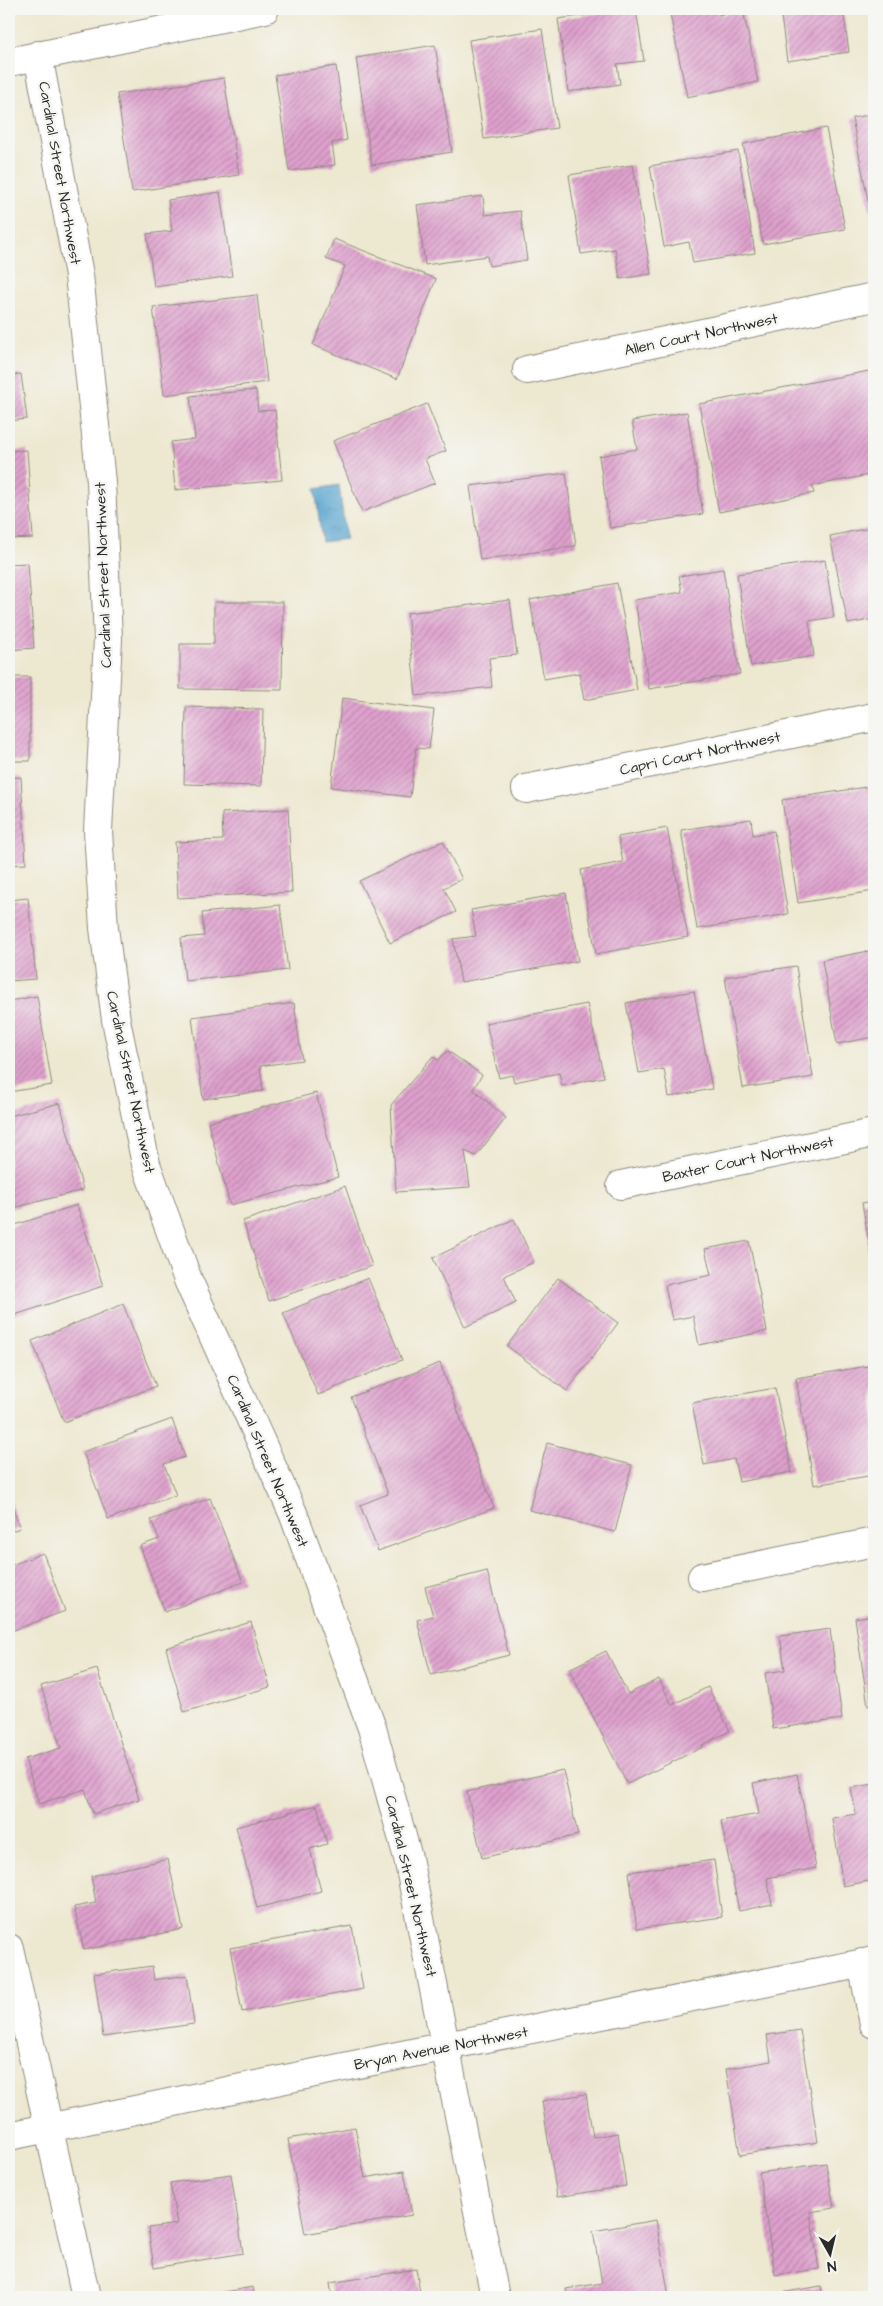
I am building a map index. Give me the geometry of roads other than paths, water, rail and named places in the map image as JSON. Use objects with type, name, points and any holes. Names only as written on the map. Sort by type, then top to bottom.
[{"type":"street","points":[[9,62],[265,9]]},
{"type":"street","name":"Cardinal Street Northwest","points":[[38,56],[78,276],[101,482],[108,638],[98,830],[104,928],[116,1020],[149,1173],[188,1280],[293,1513],[372,1728],[408,1858],[495,2297]]},
{"type":"street","name":"Allen Court Northwest","points":[[527,370],[874,297]]},
{"type":"street","name":"Capri Court Northwest","points":[[526,789],[874,717]]},
{"type":"street","name":"Baxter Court Northwest","points":[[621,1185],[874,1133]]},
{"type":"street","points":[[702,1577],[874,1542]]},
{"type":"street","points":[[9,1948],[86,2297]]},
{"type":"street","points":[[868,1962],[874,2024]]},
{"type":"street","name":"Bryan Avenue Northwest","points":[[9,2136],[868,1962]]},
{"type":"water","points":[[339,485],[346,539],[322,542],[315,489]]}]
